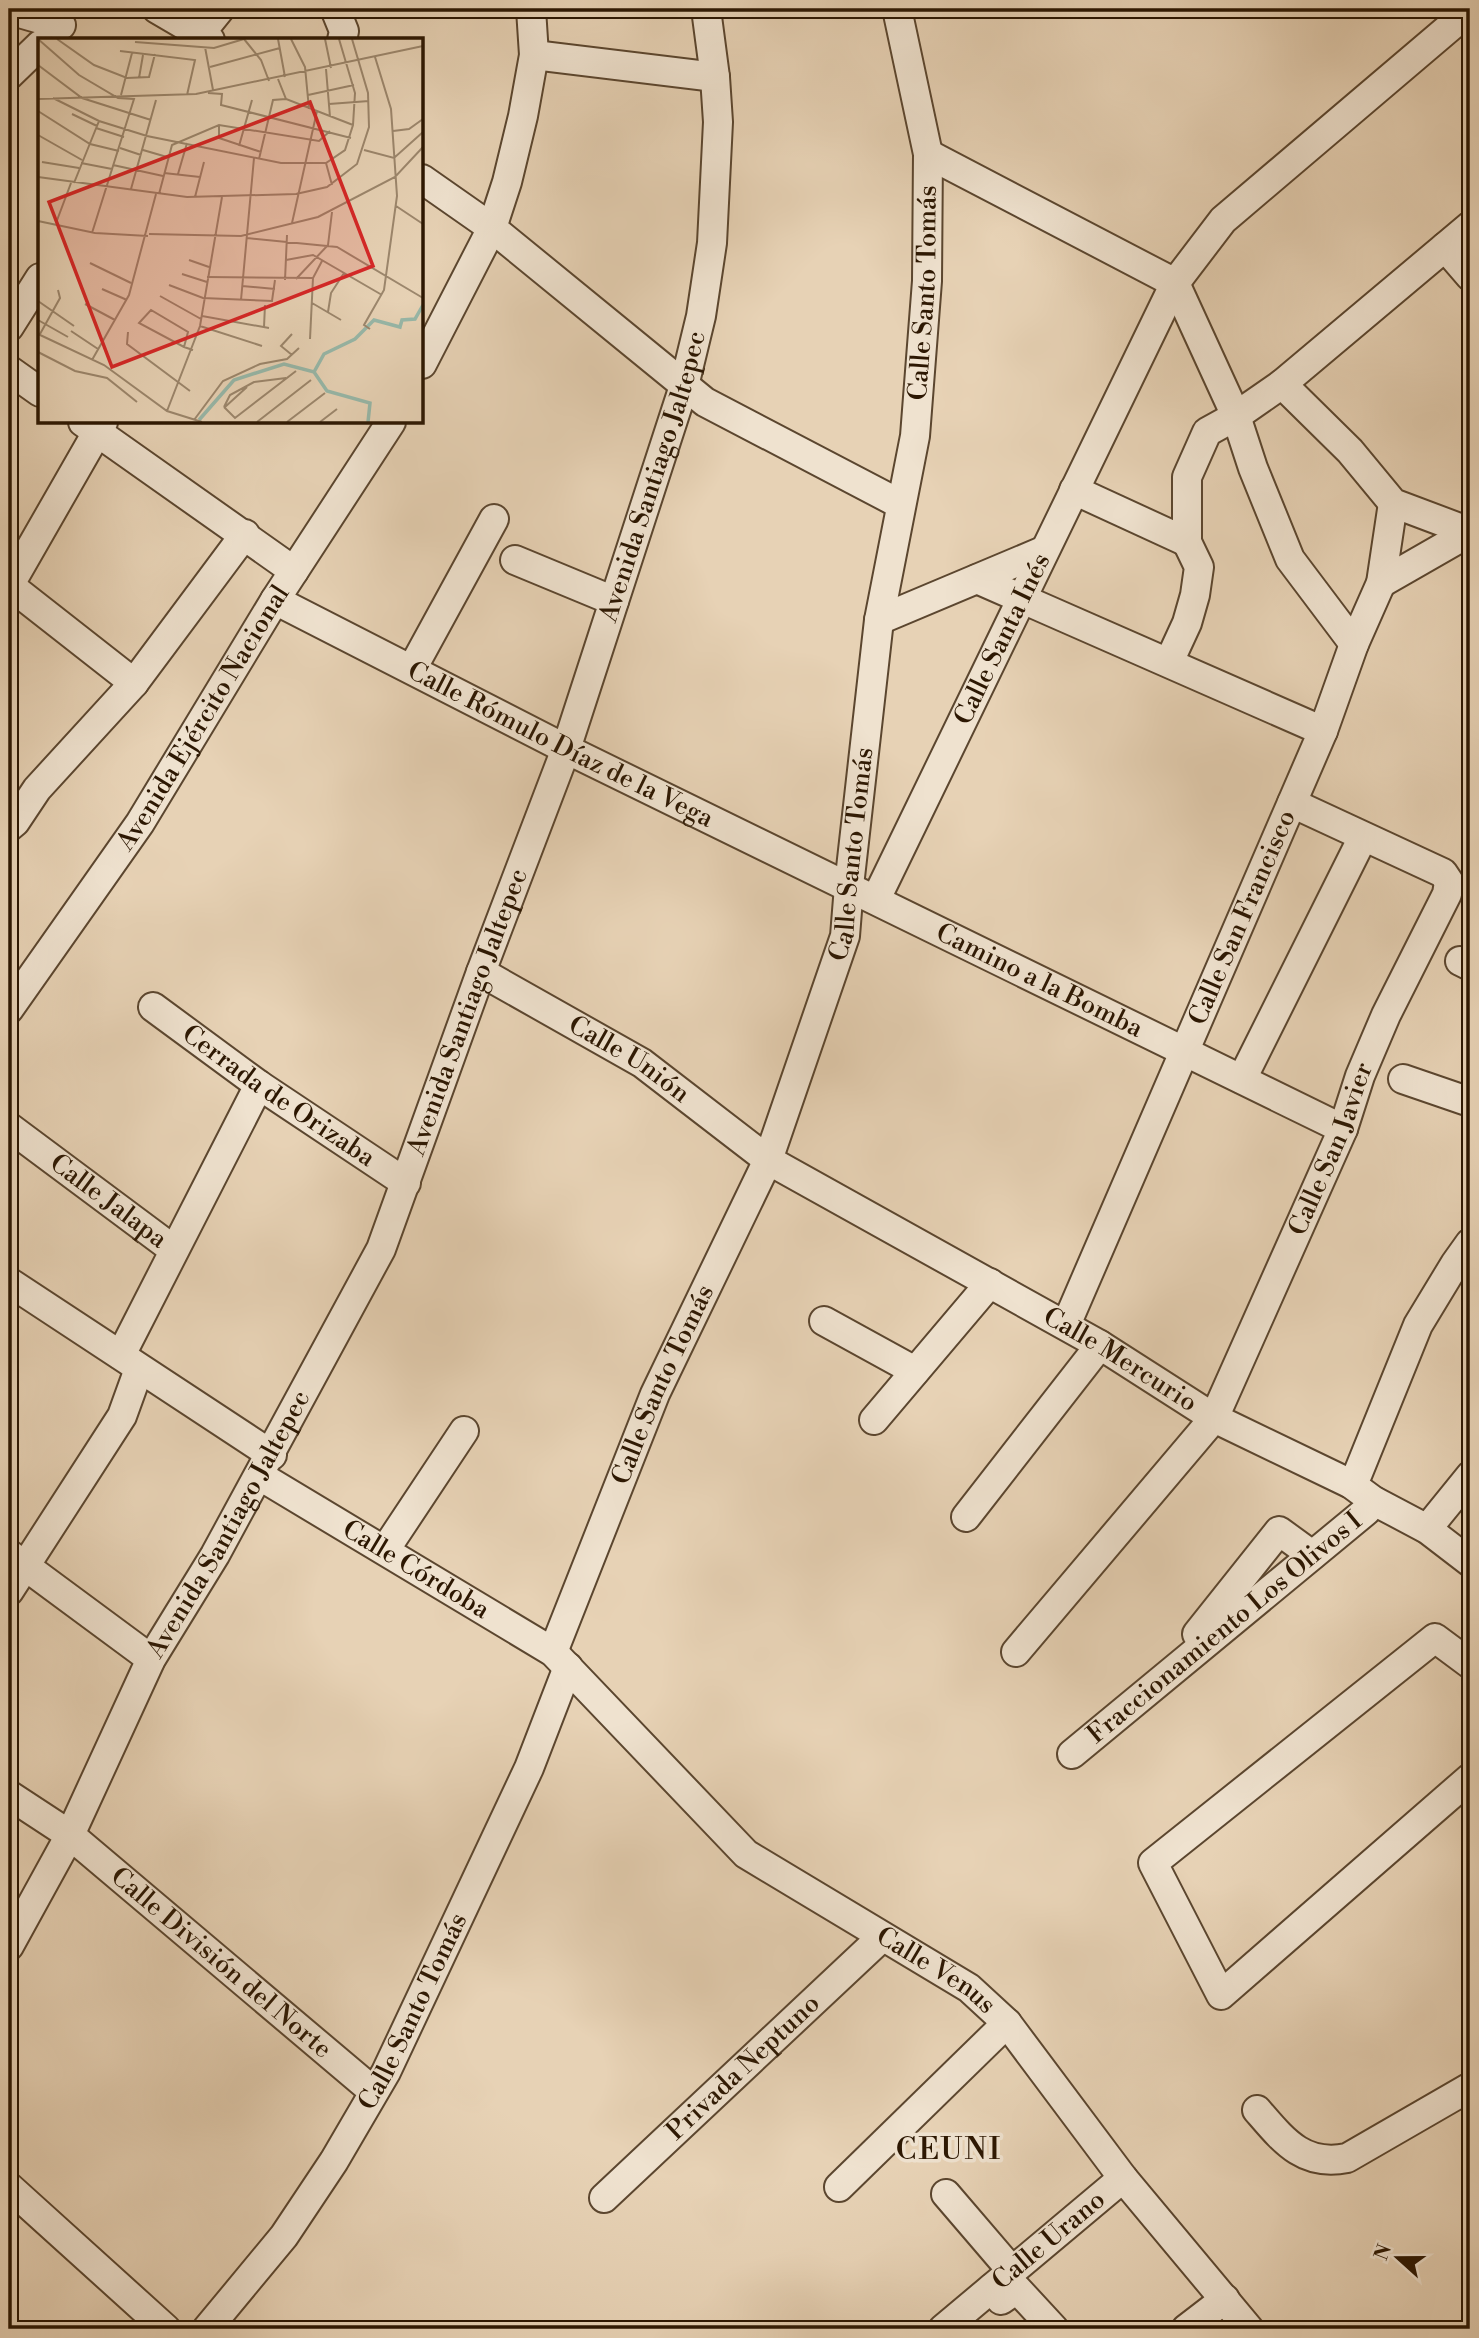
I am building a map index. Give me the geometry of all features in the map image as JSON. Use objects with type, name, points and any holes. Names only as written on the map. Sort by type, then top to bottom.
[{"type":"street","points":[[158,9],[202,38],[220,9]]},
{"type":"street","points":[[335,9],[344,30],[342,38]]},
{"type":"street","points":[[424,360],[492,228],[510,169],[534,55],[531,9]]},
{"type":"street","name":"Avenida Santiago Jaltepec","points":[[9,1946],[70,1835],[151,1658],[215,1555],[266,1465],[381,1249],[481,972],[566,749],[684,386],[701,316],[712,243],[718,122],[706,9]]},
{"type":"street","name":"Calle Santo Tomás","points":[[207,2329],[284,2236],[334,2161],[386,2072],[529,1768],[561,1659],[655,1394],[768,1160],[845,936],[879,620],[915,436],[927,281],[928,154],[897,9]]},
{"type":"street","points":[[9,10],[60,25]]},
{"type":"street","name":"Calle Santa Inés","points":[[876,899],[1175,283],[1223,220],[1470,10]]},
{"type":"street","points":[[9,75],[38,47]]},
{"type":"street","points":[[534,55],[715,77]]},
{"type":"street","points":[[928,154],[1175,283],[1236,416],[1253,468],[1290,559],[1354,644]]},
{"type":"street","points":[[424,180],[492,228],[705,402],[900,504]]},
{"type":"street","points":[[1169,662],[1195,595],[1199,567],[1187,542],[1187,477],[1207,432],[1236,416],[1282,384],[1470,226]]},
{"type":"street","points":[[1445,247],[1470,276]]},
{"type":"street","points":[[9,327],[38,281]]},
{"type":"street","points":[[9,370],[38,391]]},
{"type":"street","points":[[1282,384],[1350,451],[1393,503],[1470,532]]},
{"type":"street","name":"Avenida Ejército Nacional","points":[[9,1010],[140,823],[275,600],[390,424]]},
{"type":"street","points":[[134,683],[9,586],[94,425],[294,571]]},
{"type":"street","points":[[1074,490],[1187,542]]},
{"type":"street","name":"Calle San Francisco","points":[[1066,1325],[1323,731],[1354,644],[1381,583],[1393,503]]},
{"type":"street","points":[[412,669],[494,519]]},
{"type":"street","points":[[1381,583],[1470,532]]},
{"type":"street","points":[[9,827],[37,789],[134,683],[245,534]]},
{"type":"street","points":[[879,620],[1043,551]]},
{"type":"street","points":[[514,560],[614,601]]},
{"type":"street","points":[[977,579],[1323,731]]},
{"type":"street","name":"Calle Rómulo Díaz de la Vega","points":[[275,600],[566,749],[849,886]]},
{"type":"street","points":[[1241,1079],[1363,838],[1293,803]]},
{"type":"street","name":"Calle San Javier","points":[[1016,1652],[1214,1418],[1343,1129],[1365,1063],[1386,1015],[1447,894],[1450,882],[1443,873],[1363,838]]},
{"type":"street","name":"Camino a la Bomba","points":[[849,886],[1343,1129]]},
{"type":"street","name":"Calle Unión","points":[[481,972],[642,1063],[768,1160]]},
{"type":"street","name":"Cerrada de Orizaba","points":[[153,1007],[259,1085],[406,1183]]},
{"type":"street","points":[[1403,1079],[1470,1102]]},
{"type":"street","points":[[9,1591],[17,1561],[122,1416],[130,1362],[174,1250],[259,1085]]},
{"type":"street","name":"Calle Jalapa","points":[[9,1127],[174,1250]]},
{"type":"street","name":"Calle Mercurio","points":[[768,1160],[1066,1325],[1214,1418],[1351,1485],[1374,1501],[1427,1529],[1470,1562]]},
{"type":"street","points":[[1351,1485],[1418,1325],[1454,1264],[1470,1243]]},
{"type":"street","name":"Calle Córdoba","points":[[9,1282],[130,1362],[266,1465],[385,1550],[561,1659]]},
{"type":"street","points":[[874,1420],[990,1283]]},
{"type":"street","points":[[824,1321],[915,1371]]},
{"type":"street","points":[[966,1517],[1100,1345]]},
{"type":"street","points":[[385,1550],[464,1431]]},
{"type":"street","points":[[1427,1529],[1470,1476]]},
{"type":"street","name":"Fraccionamiento Los Olivos I","points":[[1072,1754],[1366,1511],[1374,1501]]},
{"type":"street","points":[[1164,1677],[1279,1531],[1312,1555]]},
{"type":"street","points":[[17,1561],[151,1658]]},
{"type":"street","points":[[1470,1664],[1435,1638],[1153,1863],[1222,1995],[1470,1778]]},
{"type":"street","name":"Calle Venus","points":[[561,1659],[746,1854],[969,1988],[1007,2023],[1123,2178],[1249,2329]]},
{"type":"street","name":"Calle División del Norte","points":[[9,1795],[70,1835],[373,2091]]},
{"type":"street","name":"Privada Neptuno","points":[[604,2198],[882,1937]]},
{"type":"street","points":[[839,2188],[1007,2023]]},
{"type":"street","points":[[1257,2110],[1282,2138],[1306,2157],[1333,2161],[1347,2158],[1470,2087]]},
{"type":"street","name":"Calle Urano","points":[[943,2329],[1123,2178]]},
{"type":"street","points":[[9,2187],[166,2329]]},
{"type":"street","points":[[946,2194],[1002,2280],[1001,2300],[1017,2289],[1054,2329]]},
{"type":"street","points":[[1186,2329],[1225,2299]]},
{"type":"district","name":"CEUNI","points":[[949,2150]]}]
